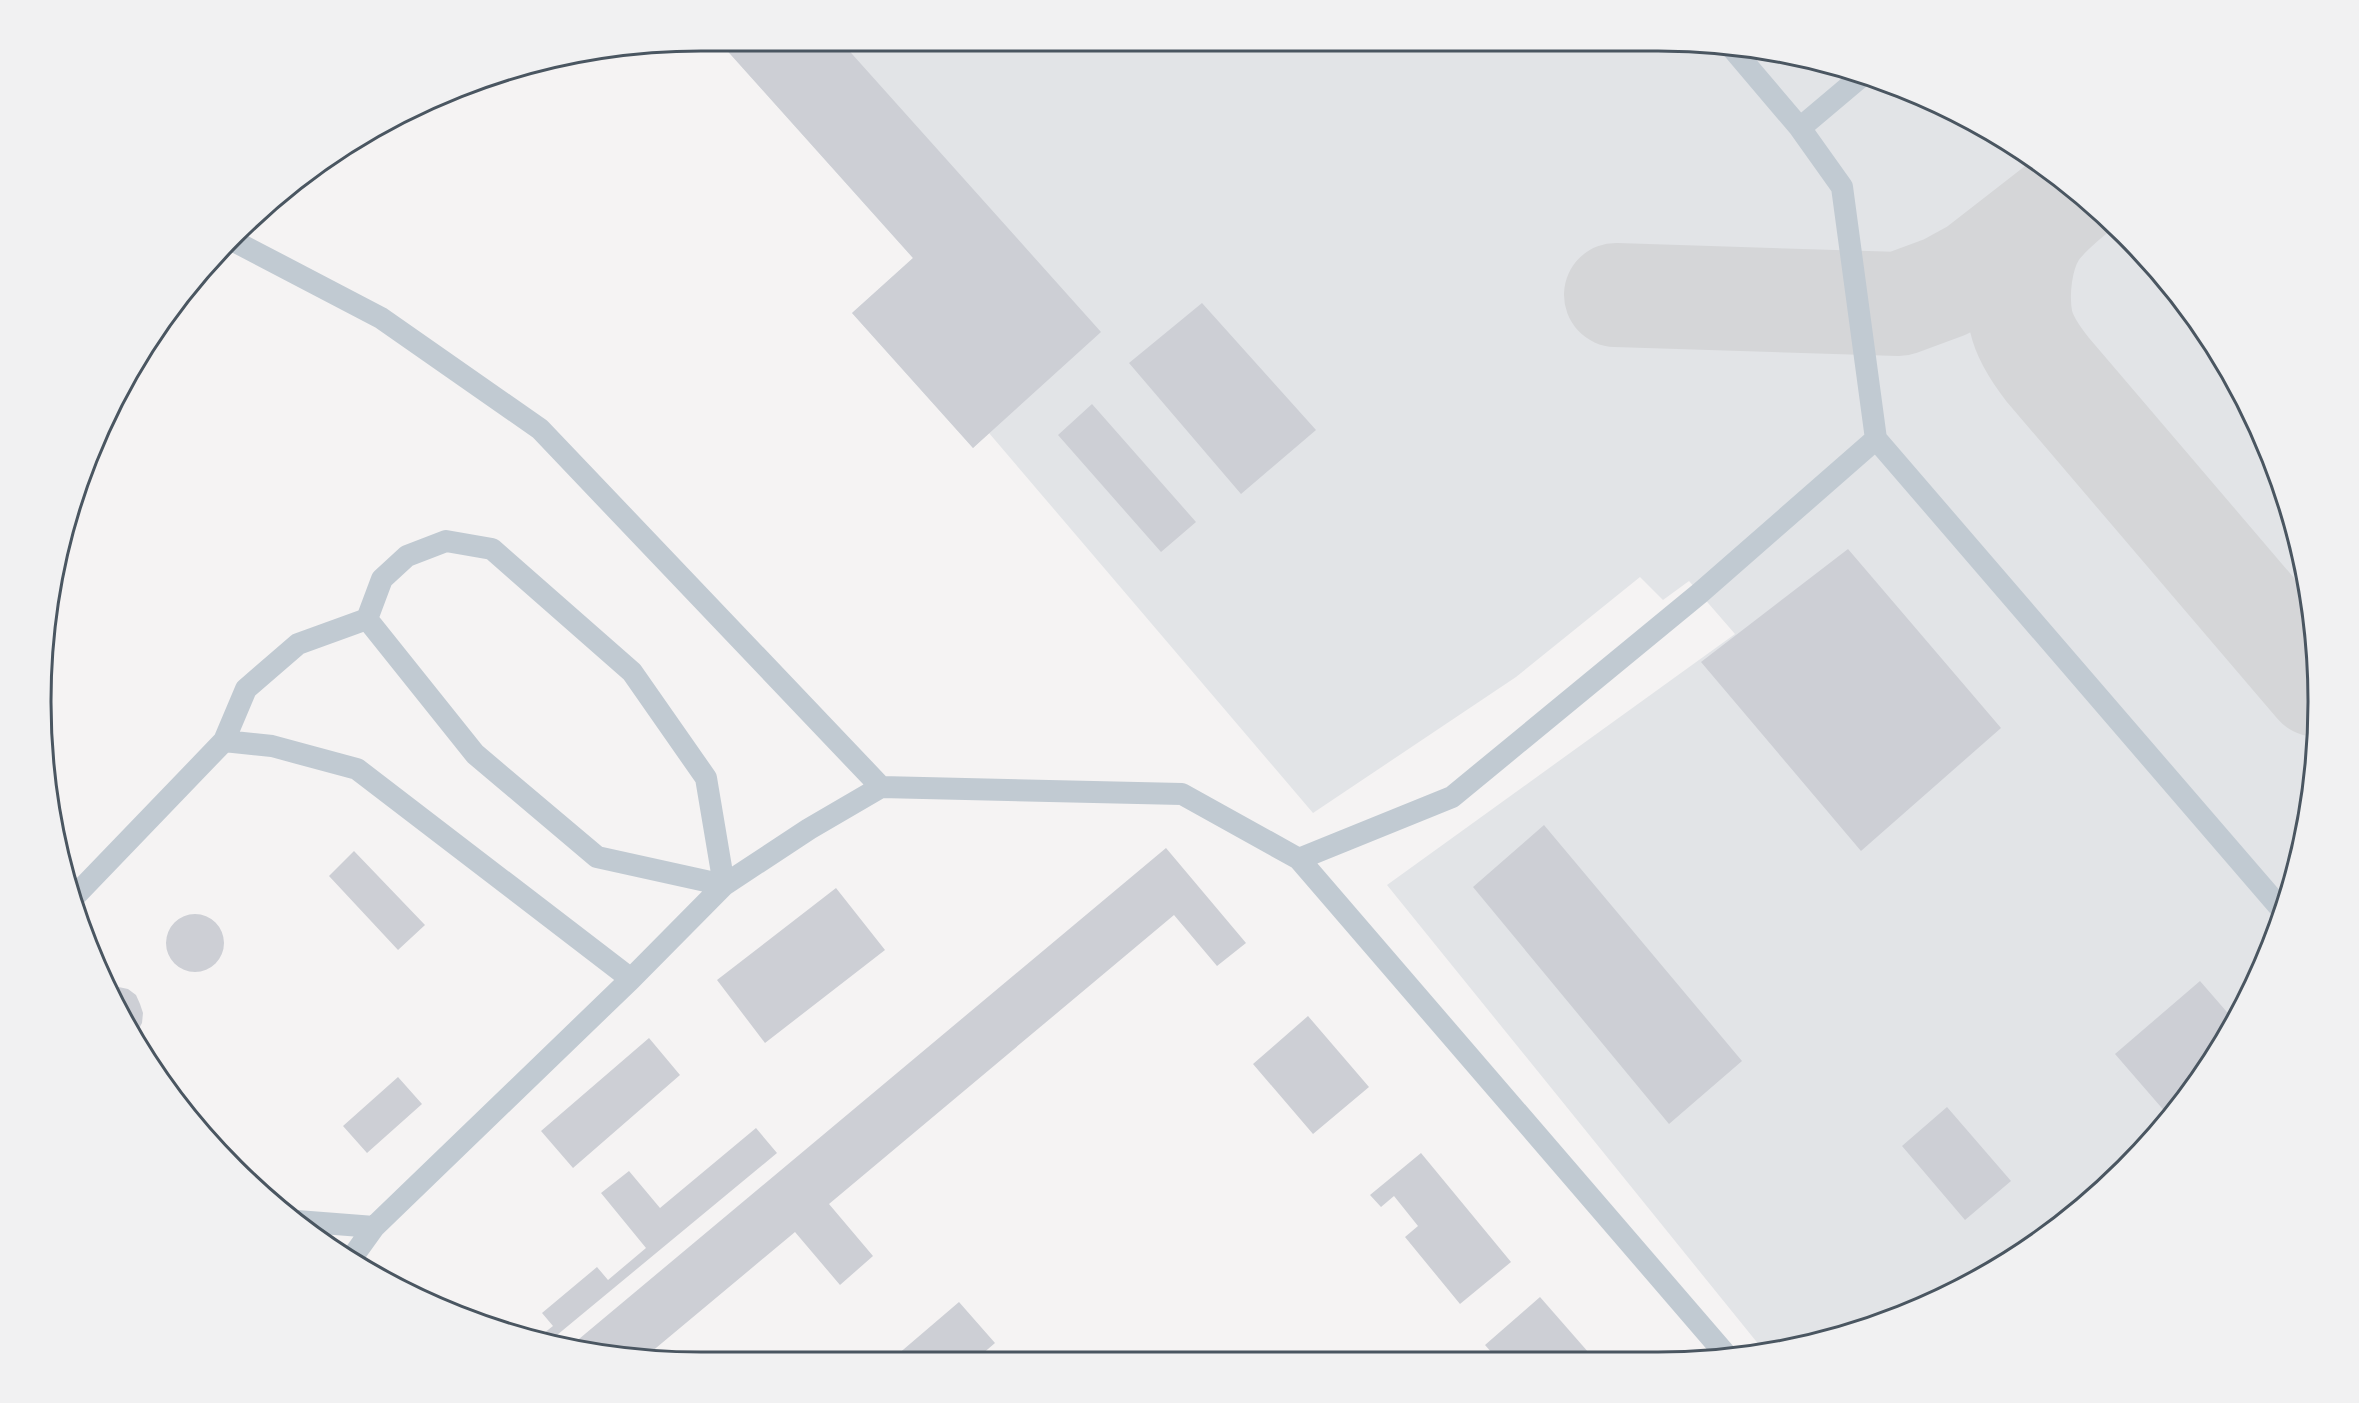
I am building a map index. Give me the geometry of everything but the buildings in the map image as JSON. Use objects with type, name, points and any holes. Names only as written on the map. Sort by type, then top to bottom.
[{"type":"lane","points":[[1739,57],[1800,128],[1842,187],[1876,439],[2276,903]]},
{"type":"lane","points":[[1800,128],[1854,82]]},
{"type":"lane","points":[[240,244],[381,318],[540,429],[881,787]]},
{"type":"lane","points":[[1299,860],[1452,796],[1700,593],[1876,439]]},
{"type":"lane","points":[[80,891],[224,741],[246,689],[298,644],[367,619],[382,579],[407,556],[446,541],[492,549],[632,672],[706,778],[724,885]]},
{"type":"lane","points":[[367,619],[475,754],[597,857],[724,885]]},
{"type":"lane","points":[[224,741],[272,746],[357,769],[631,979]]},
{"type":"lane","points":[[356,1252],[374,1227],[631,979],[724,885],[809,829],[881,787],[1182,794],[1299,860],[1721,1349]]},
{"type":"lane","points":[[312,1222],[374,1227]]},
{"type":"shaded area","points":[[727,51],[1700,52],[1784,63],[1826,73],[1906,101],[1983,138],[2053,185],[2086,212],[2147,273],[2174,306],[2221,376],[2241,414],[2273,492],[2286,533],[2296,575],[2307,659],[2307,744],[2302,786],[2296,828],[2273,911],[2241,989],[2221,1027],[2174,1097],[2147,1130],[2086,1191],[2019,1242],[1983,1265],[1906,1302],[1826,1330],[1758,1344],[1387,885],[1735,634],[1689,581],[1663,600],[1640,577],[1516,677],[1313,813],[989,433],[973,448],[852,313],[913,258]]},
{"type":"taxiway","points":[[2069,198],[2039,226],[2026,252],[2019,299],[2021,321],[2028,341],[2048,370],[2307,674]]},
{"type":"taxiway","points":[[1616,295],[1899,304],[1945,287],[1976,270],[2057,207]]}]
